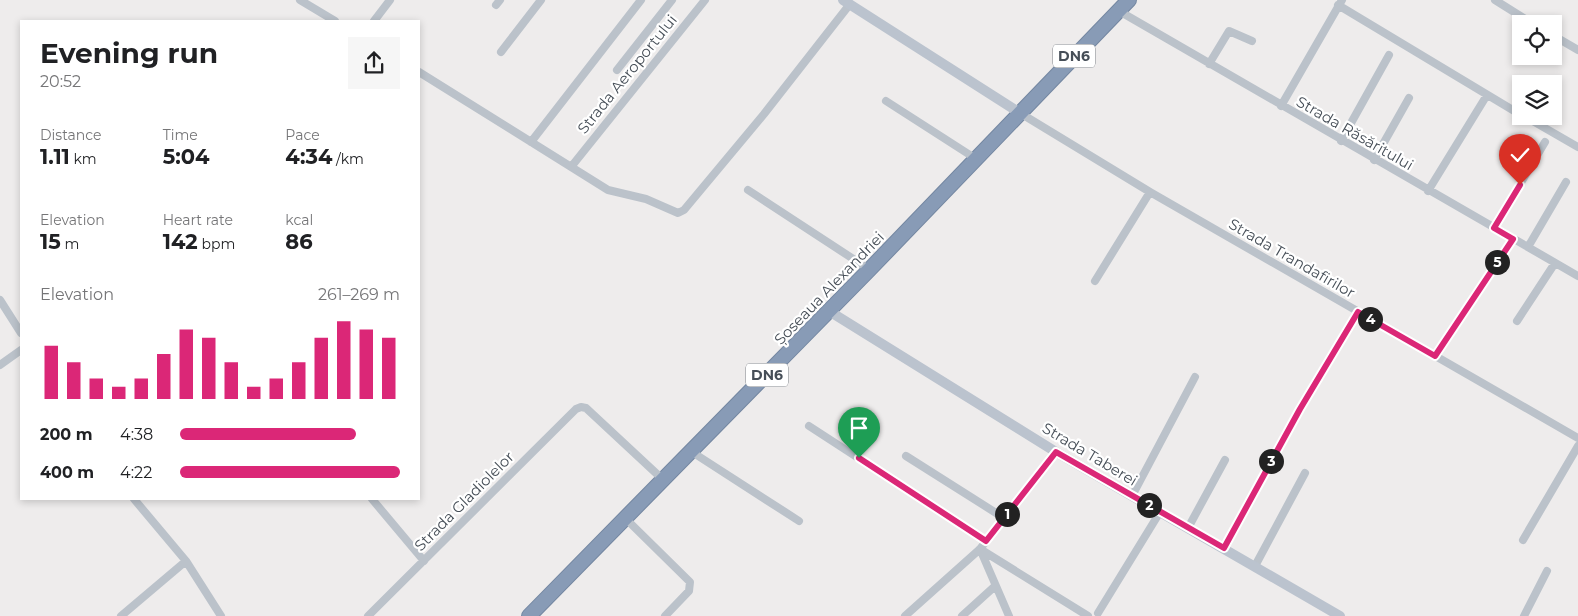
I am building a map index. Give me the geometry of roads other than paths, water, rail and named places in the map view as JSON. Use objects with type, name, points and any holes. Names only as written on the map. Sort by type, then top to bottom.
[{"type":"highway","name":"Șoseaua Alexandriei","points":[[528,616],[692,452],[829,311],[1119,5],[1129,0]]},
{"type":"highway","name":"Șoseaua Alexandriei","points":[[520,616],[864,266],[970,155],[1018,111]]},
{"type":"street","points":[[300,0],[333,20]]},
{"type":"street","points":[[375,20],[390,0]]},
{"type":"street","points":[[501,52],[541,0]]},
{"type":"street","points":[[532,142],[642,0]]},
{"type":"street","points":[[617,70],[672,0]]},
{"type":"street","name":"Strada Aeroportului","points":[[571,167],[705,0]]},
{"type":"street","points":[[1495,0],[1519,15]]},
{"type":"street","points":[[420,73],[608,190],[646,199],[674,212],[681,213],[764,114],[847,2],[1018,111]]},
{"type":"street","points":[[1281,106],[1340,2],[1512,110]]},
{"type":"street","name":"Strada Răsăritului","points":[[1119,5],[1209,64],[1428,191],[1578,275]]},
{"type":"street","points":[[1209,64],[1229,31],[1252,41]]},
{"type":"street","points":[[1562,41],[1578,50]]},
{"type":"street","points":[[1341,141],[1389,55]]},
{"type":"street","points":[[1428,191],[1486,95]]},
{"type":"street","points":[[1374,160],[1410,98]]},
{"type":"street","points":[[886,101],[970,155]]},
{"type":"street","name":"Strada Trandafirilor","points":[[1018,111],[1150,192],[1578,438]]},
{"type":"street","points":[[1538,125],[1578,147]]},
{"type":"street","points":[[1494,228],[1546,142]]},
{"type":"street","points":[[1528,248],[1566,182]]},
{"type":"street","points":[[748,190],[864,266]]},
{"type":"street","points":[[1095,281],[1150,192]]},
{"type":"street","points":[[1435,356],[1513,239]]},
{"type":"street","points":[[1518,321],[1555,263]]},
{"type":"street","points":[[0,300],[20,331]]},
{"type":"street","name":"Strada Taberei","points":[[829,311],[1056,452],[1340,616]]},
{"type":"street","points":[[1224,548],[1300,409],[1358,312]]},
{"type":"street","points":[[0,365],[20,351]]},
{"type":"street","points":[[1134,497],[1195,377]]},
{"type":"street","points":[[1134,497],[1194,389]]},
{"type":"street","name":"Strada Gladiolelor","points":[[368,616],[581,407],[586,408],[658,475]]},
{"type":"street","points":[[809,426],[986,541]]},
{"type":"street","points":[[1523,540],[1578,446]]},
{"type":"street","points":[[692,452],[799,521]]},
{"type":"street","points":[[905,616],[980,549],[1056,452]]},
{"type":"street","points":[[906,456],[1004,518]]},
{"type":"street","points":[[1188,528],[1225,460]]},
{"type":"street","points":[[1255,566],[1305,473]]},
{"type":"street","points":[[135,500],[186,561],[221,616]]},
{"type":"street","points":[[373,500],[424,561]]},
{"type":"street","points":[[1098,613],[1160,512]]},
{"type":"street","points":[[626,518],[691,585],[689,591],[665,616]]},
{"type":"street","points":[[980,549],[994,586],[1009,616]]},
{"type":"street","points":[[980,549],[1088,616]]},
{"type":"street","points":[[121,616],[186,561]]},
{"type":"street","points":[[1524,616],[1547,571]]},
{"type":"street","points":[[962,616],[994,586]]}]
